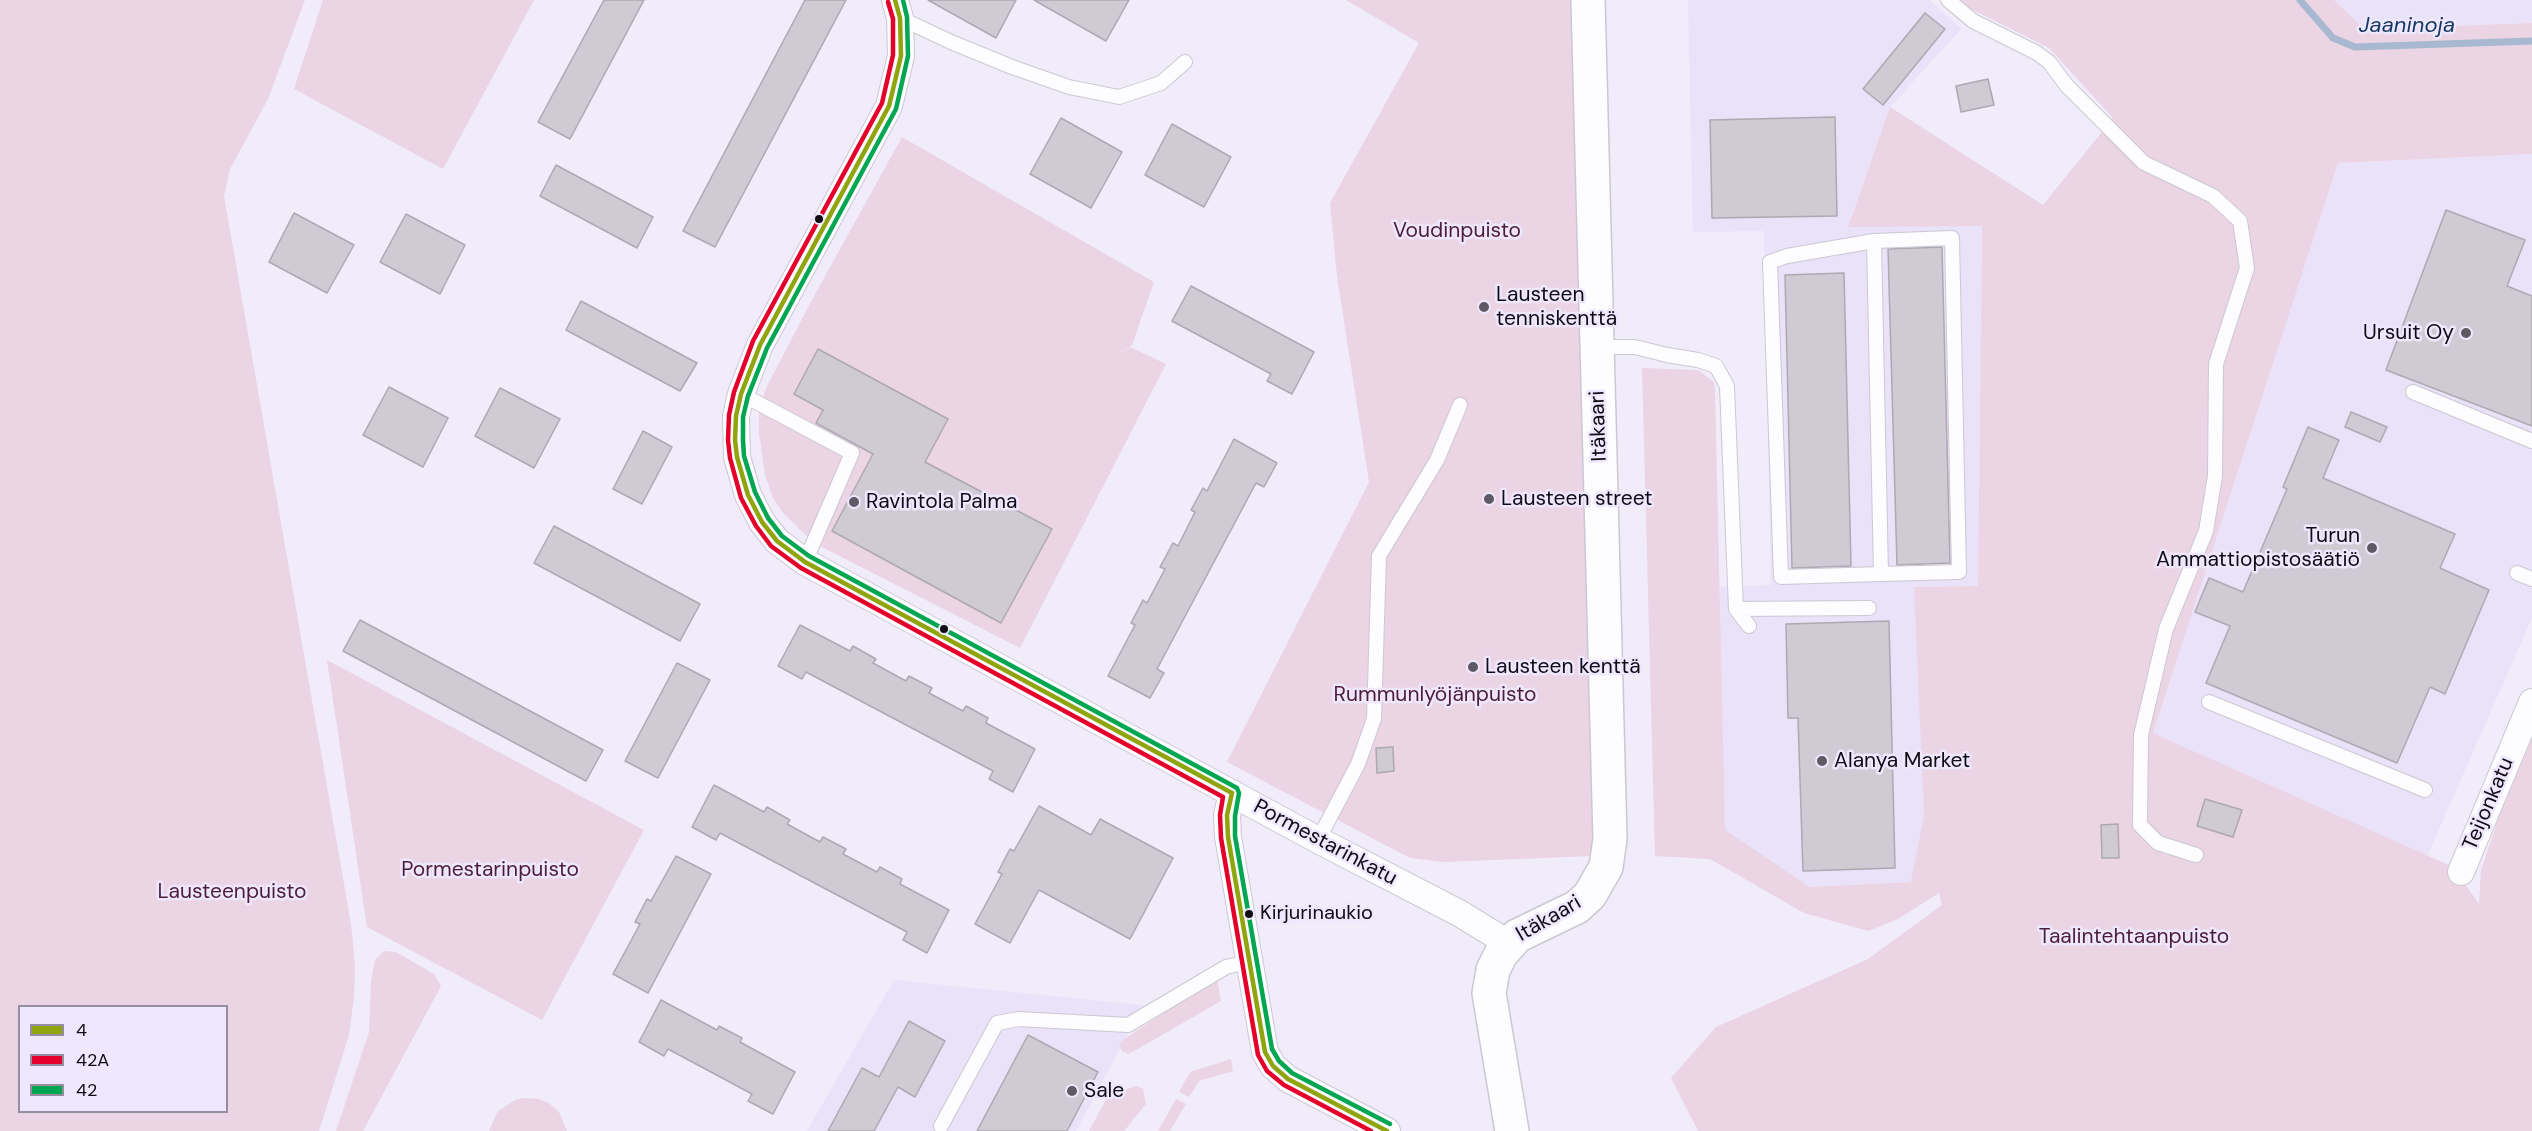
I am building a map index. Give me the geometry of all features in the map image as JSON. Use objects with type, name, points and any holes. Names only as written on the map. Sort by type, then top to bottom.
[{"type":"street","name":"Itäkaari","points":[[1508,943],[1524,931],[1577,907],[1600,882],[1606,867],[1610,839],[1588,0]]},
{"type":"street","name":"Pormestarinkatu","points":[[897,9],[901,56],[889,106],[760,345],[741,394],[736,416],[737,457],[748,495],[762,522],[777,541],[805,562],[1318,840],[1459,913],[1508,943]]},
{"type":"street","name":"Teijonkatu","points":[[2461,872],[2532,702]]},
{"type":"street","points":[[1232,793],[1227,815],[1228,837],[1264,1052],[1273,1066],[1288,1079],[1387,1131]]},
{"type":"street","points":[[1508,943],[1493,970],[1490,993],[1512,1131]]},
{"type":"lane","points":[[1948,0],[1973,21],[2037,53],[2049,62],[2067,86],[2144,163],[2213,196],[2240,221],[2247,267],[2216,364],[2215,476],[2206,531],[2166,629],[2141,735],[2140,825],[2158,843],[2196,855]]},
{"type":"lane","points":[[897,9],[1012,67],[1069,87],[1119,97],[1161,83],[1185,62]]},
{"type":"lane","points":[[1952,238],[1959,572],[1881,574],[1781,577],[1770,262],[1787,256],[1874,242],[1952,238]]},
{"type":"lane","points":[[1874,242],[1881,574]]},
{"type":"lane","points":[[1597,347],[1635,347],[1698,360],[1716,366],[1727,386],[1736,609],[1749,626]]},
{"type":"lane","points":[[2413,392],[2532,441]]},
{"type":"lane","points":[[741,394],[852,453],[805,562]]},
{"type":"lane","points":[[1318,840],[1358,764],[1374,719],[1379,556],[1437,460],[1460,405]]},
{"type":"lane","points":[[2517,573],[2532,579]]},
{"type":"lane","points":[[1736,609],[1869,608]]},
{"type":"lane","points":[[2208,702],[2425,790]]},
{"type":"lane","points":[[941,1126],[997,1023],[1019,1019],[1128,1025],[1226,967],[1248,962]]},
{"type":"shaded area","points":[[1688,0],[1930,0],[1961,29],[1890,107],[1848,226],[1982,226],[1978,586],[1915,587],[1924,815],[1912,882],[1810,887],[1724,830],[1719,587],[1771,585],[1764,231],[1693,232]]},
{"type":"shaded area","points":[[2334,0],[2532,0],[2532,23],[2364,29]]},
{"type":"shaded area","name":"Turun Ammattiopistosäätiö","points":[[2532,154],[2532,618],[2427,856],[2153,733],[2338,163]]},
{"type":"shaded area","points":[[894,980],[1143,1005],[1076,1131],[807,1131]]},
{"type":"green space","name":"Lausteenpuisto","points":[[0,0],[305,0],[268,99],[230,169],[224,196],[351,924],[355,965],[349,1035],[319,1131],[0,1131]]},
{"type":"green space","points":[[323,0],[534,0],[443,169],[294,89]]},
{"type":"green space","points":[[1346,0],[1573,0],[1587,395],[1593,856],[1443,862],[1410,858],[1227,762],[1369,482],[1337,276],[1330,203],[1419,43]]},
{"type":"green space","name":"Taalintehtaanpuisto","points":[[1960,0],[2334,0],[2364,29],[2532,23],[2532,154],[2338,163],[2153,733],[2453,867],[2479,904],[2481,870],[2500,814],[2532,738],[2532,1131],[1698,1131],[1671,1078],[1716,1027],[1868,959],[1942,905],[1939,893],[1898,919],[1868,931],[1804,913],[1710,859],[1655,856],[1642,368],[1698,370],[1714,382],[1725,830],[1810,887],[1911,882],[1924,815],[1914,587],[1978,586],[1982,226],[1848,227],[1890,107],[2043,205],[2113,118],[2049,48],[1969,8]]},
{"type":"green space","points":[[902,137],[1154,282],[1132,345],[1111,358],[1130,347],[1166,364],[1020,648],[814,543],[783,513],[773,498],[765,475],[759,433],[759,413],[766,388]]},
{"type":"green space","name":"Pormestarinpuisto","points":[[327,660],[644,830],[542,1020],[367,927]]},
{"type":"green space","points":[[384,951],[396,952],[434,974],[441,986],[363,1131],[336,1131],[369,1032],[371,982],[375,960]]},
{"type":"green space","points":[[1217,978],[1221,1001],[1129,1054],[1123,1052],[1119,1045],[1123,1040]]},
{"type":"green space","points":[[1231,1059],[1233,1071],[1199,1081],[1189,1097],[1179,1092],[1190,1072]]},
{"type":"green space","points":[[1136,1086],[1143,1089],[1146,1104],[1124,1131],[1089,1131],[1108,1096]]},
{"type":"green space","points":[[517,1099],[539,1099],[550,1104],[559,1112],[567,1131],[489,1131],[498,1111]]},
{"type":"green space","points":[[1176,1099],[1186,1104],[1170,1131],[1158,1131]]},
{"type":"building","points":[[604,0],[644,0],[570,139],[538,122]]},
{"type":"building","points":[[805,0],[846,0],[715,247],[683,231]]},
{"type":"building","points":[[928,0],[1016,0],[996,38]]},
{"type":"building","points":[[1034,0],[1129,0],[1106,41]]},
{"type":"building","points":[[1925,13],[1945,29],[1883,105],[1863,89]]},
{"type":"building","points":[[1988,79],[1994,105],[1961,112],[1956,86]]},
{"type":"building","points":[[1835,117],[1837,216],[1712,218],[1710,120]]},
{"type":"building","points":[[1061,118],[1122,152],[1091,208],[1030,174]]},
{"type":"building","points":[[1172,124],[1231,157],[1204,207],[1145,175]]},
{"type":"building","points":[[556,165],[653,217],[637,248],[540,196]]},
{"type":"building","name":"Ursuit Oy","points":[[2446,210],[2525,240],[2507,286],[2532,296],[2532,426],[2386,370]]},
{"type":"building","points":[[294,213],[354,245],[327,293],[269,262]]},
{"type":"building","points":[[406,214],[465,245],[440,294],[380,262]]},
{"type":"building","points":[[1942,247],[1950,563],[1897,565],[1888,249]]},
{"type":"building","points":[[1844,273],[1851,566],[1792,568],[1785,275]]},
{"type":"building","points":[[1191,286],[1314,352],[1292,394],[1267,381],[1271,374],[1172,321]]},
{"type":"building","points":[[581,301],[697,363],[680,391],[566,330]]},
{"type":"building","points":[[818,349],[948,419],[925,462],[1052,529],[1001,623],[832,531],[873,454],[816,423],[823,410],[794,394]]},
{"type":"building","points":[[389,387],[448,418],[423,467],[363,435]]},
{"type":"building","points":[[500,388],[560,419],[534,468],[475,436]]},
{"type":"building","points":[[2351,412],[2387,427],[2380,442],[2345,427]]},
{"type":"building","name":"Turun Ammattiopistosäätiö","points":[[2308,427],[2339,440],[2323,478],[2455,534],[2440,568],[2489,590],[2445,694],[2430,687],[2397,763],[2206,683],[2230,626],[2195,612],[2209,578],[2243,592],[2287,489],[2283,487]]},
{"type":"building","points":[[643,431],[672,447],[642,504],[613,489]]},
{"type":"building","points":[[1234,439],[1277,463],[1264,487],[1256,483],[1157,669],[1164,673],[1150,698],[1108,676],[1135,625],[1131,623],[1143,600],[1147,603],[1165,569],[1160,567],[1173,543],[1178,546],[1195,512],[1191,510],[1203,488],[1207,491]]},
{"type":"building","points":[[554,526],[700,604],[680,641],[534,563]]},
{"type":"building","points":[[360,620],[603,750],[586,781],[343,651]]},
{"type":"building","points":[[1889,621],[1895,868],[1803,871],[1798,718],[1788,718],[1786,624]]},
{"type":"building","points":[[800,625],[850,651],[853,646],[876,659],[873,663],[906,681],[909,676],[932,688],[929,693],[963,711],[966,706],[988,718],[986,723],[1035,749],[1013,792],[989,779],[993,771],[806,672],[802,679],[778,666]]},
{"type":"building","points":[[677,663],[710,680],[658,778],[625,761]]},
{"type":"building","points":[[1393,747],[1394,771],[1377,773],[1376,748]]},
{"type":"building","points":[[714,785],[764,812],[767,807],[790,820],[787,824],[820,842],[823,837],[846,849],[843,854],[877,872],[880,867],[902,879],[900,884],[949,910],[927,953],[903,940],[907,932],[720,833],[716,840],[692,827]]},
{"type":"building","points":[[2205,799],[2242,810],[2233,837],[2197,826]]},
{"type":"building","points":[[1039,806],[1091,835],[1100,819],[1173,858],[1130,939],[1039,890],[1010,943],[975,924],[1002,874],[998,872],[1010,849],[1014,851]]},
{"type":"building","points":[[2118,824],[2119,858],[2102,858],[2101,825]]},
{"type":"building","points":[[676,856],[711,874],[648,993],[613,974],[640,924],[635,922],[647,899],[651,901]]},
{"type":"building","points":[[661,1000],[717,1030],[719,1026],[742,1038],[740,1042],[795,1072],[773,1114],[748,1101],[752,1094],[668,1049],[664,1056],[639,1042]]},
{"type":"building","points":[[909,1021],[945,1041],[915,1097],[898,1087],[874,1131],[828,1131],[862,1068],[879,1077]]},
{"type":"building","points":[[1028,1035],[1098,1072],[1067,1131],[977,1131]]},
{"type":"waterway","name":"Jaaninoja","points":[[2300,0],[2333,38],[2355,47],[2532,41]]},
{"type":"transit line","name":"4","points":[[895,0],[900,18],[901,56],[889,106],[760,345],[741,394],[736,416],[735,440],[737,457],[748,495],[762,522],[777,541],[805,562],[1232,793]]},
{"type":"transit line","name":"42","points":[[903,0],[907,17],[908,56],[896,109],[767,348],[748,396],[743,417],[744,456],[755,492],[768,518],[782,536],[809,556],[1237,788],[1239,793],[1235,816],[1235,836],[1272,1049],[1279,1061],[1292,1073],[1390,1124]]},
{"type":"transit line","name":"42A","points":[[888,2],[893,19],[893,55],[882,103],[753,341],[734,392],[729,415],[728,440],[730,458],[741,498],[756,526],[771,546],[801,568],[1223,797],[1220,815],[1221,838],[1258,1055],[1267,1071],[1284,1085],[1371,1131]]},
{"type":"transit line","name":"4","points":[[1232,793],[1227,815],[1228,837],[1265,1052],[1273,1066],[1288,1079],[1387,1131]]},
{"type":"place","name":"Lausteen tenniskenttä","points":[[1484,307]]},
{"type":"place","name":"Ursuit Oy","points":[[2466,333]]},
{"type":"place","name":"Lausteen street","points":[[1489,499]]},
{"type":"place","name":"Ravintola Palma","points":[[854,502]]},
{"type":"place","name":"Turun Ammattiopistosäätiö","points":[[2372,548]]},
{"type":"place","name":"Lausteen kenttä","points":[[1473,667]]},
{"type":"place","name":"Alanya Market","points":[[1822,761]]},
{"type":"place","name":"Kirjurinaukio","points":[[1249,914]]},
{"type":"place","name":"Sale","points":[[1072,1091]]},
{"type":"park label","name":"Voudinpuisto","points":[[1457,231]]},
{"type":"park label","name":"Rummunlyöjänpuisto","points":[[1435,695]]}]
